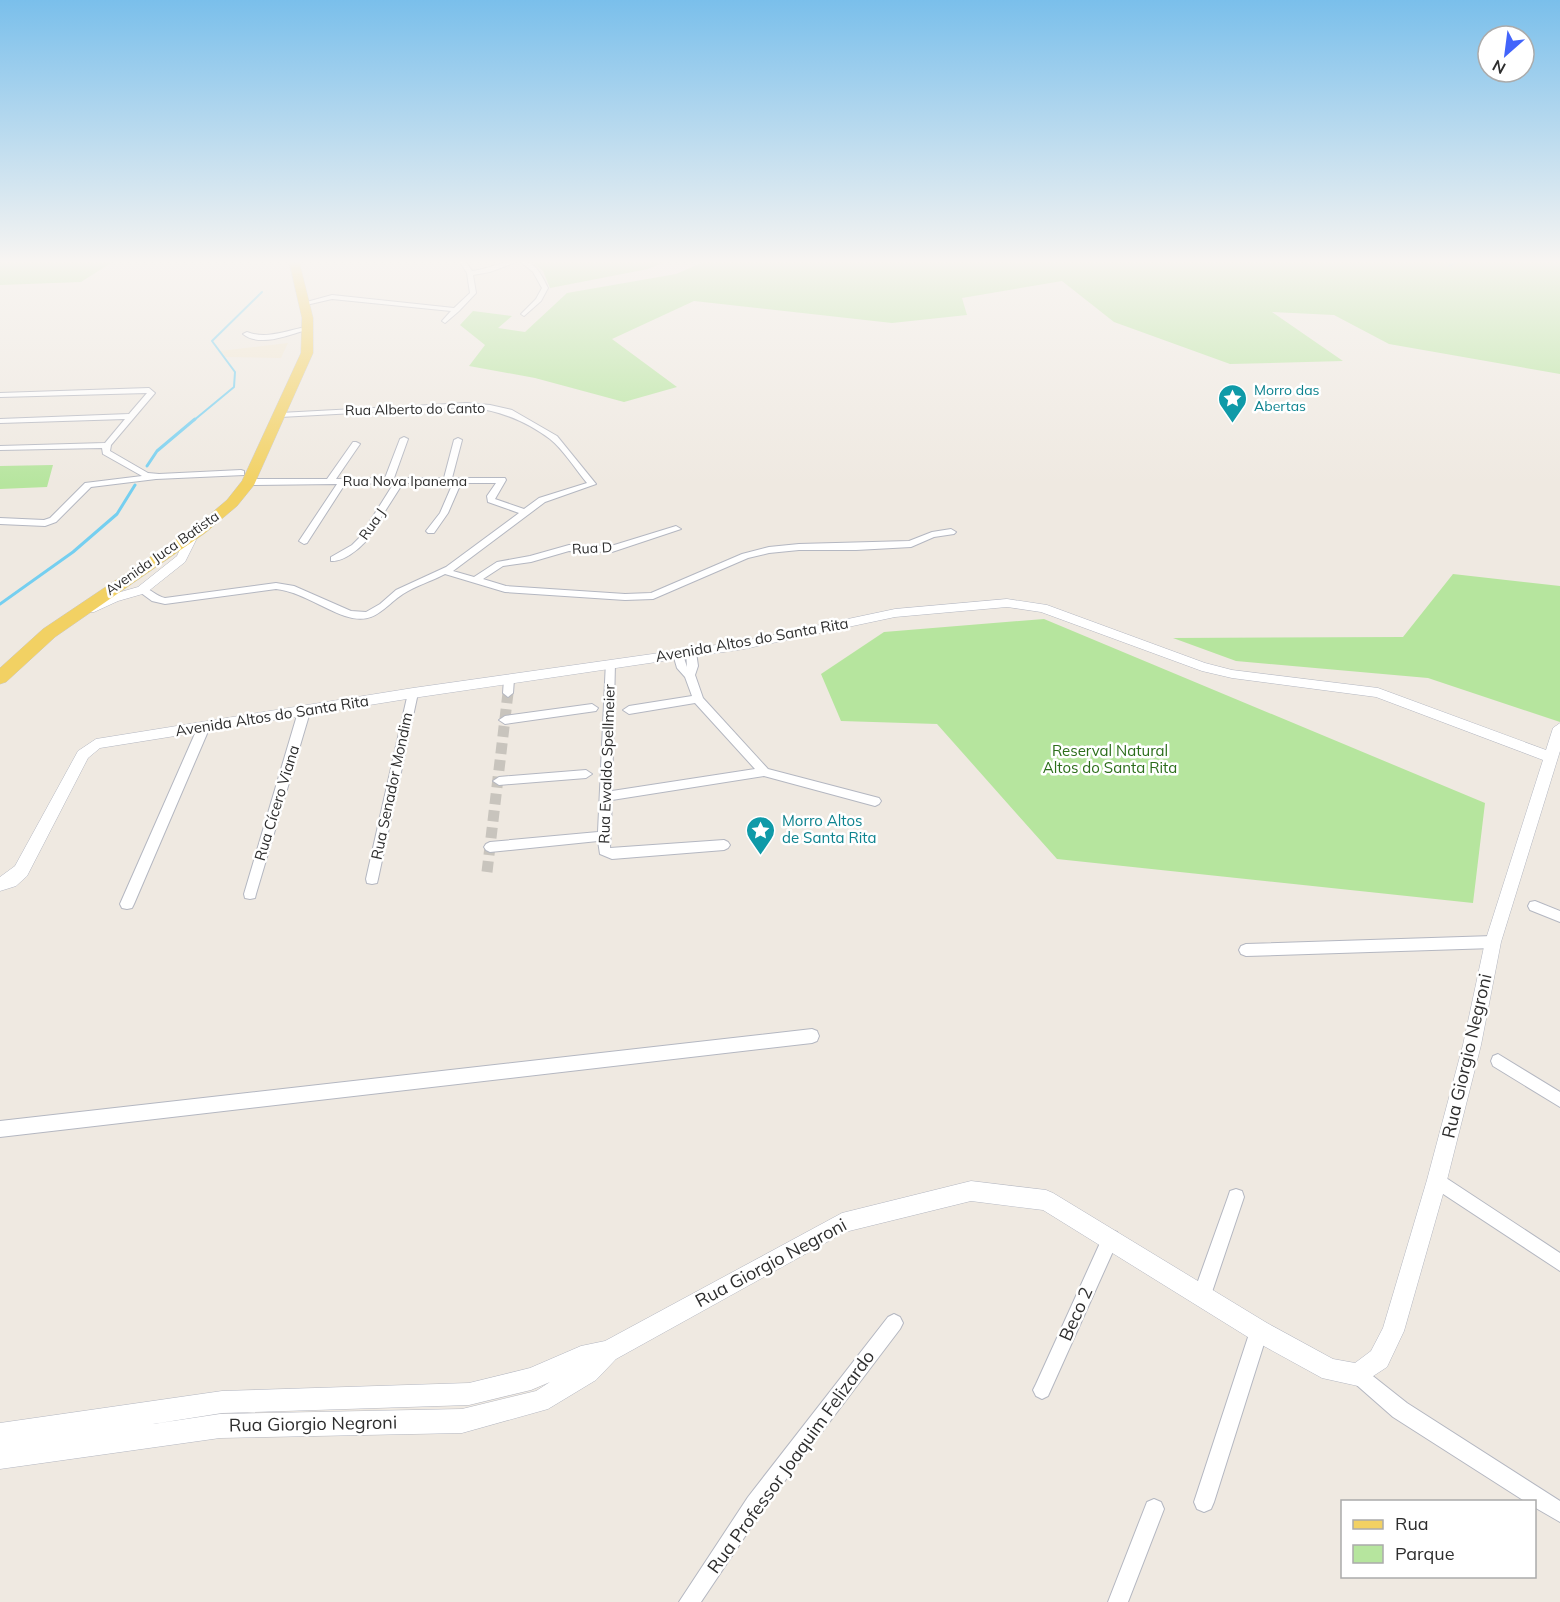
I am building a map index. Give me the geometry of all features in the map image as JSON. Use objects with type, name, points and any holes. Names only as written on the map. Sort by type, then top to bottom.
[{"type":"main road","name":"Avenida Juca Batista","points":[[0,662],[144,554],[188,526],[245,477],[301,341],[301,336]]},
{"type":"main road","name":"Avenida Juca Batista","points":[[0,678],[61,616],[176,554],[192,536],[232,503],[280,415],[307,353],[310,336]]},
{"type":"main road","points":[[144,554],[176,554]]},
{"type":"street","points":[[249,336],[251,338],[265,338],[275,336]]},
{"type":"street","points":[[0,395],[151,391],[107,446],[106,452],[123,464],[146,475],[159,477]]},
{"type":"street","name":"Rua Alberto do Canto","points":[[280,415],[467,405],[490,407],[509,412],[554,438],[592,484],[542,500],[524,512]]},
{"type":"street","points":[[0,421],[132,416]]},
{"type":"street","points":[[389,480],[404,439]]},
{"type":"street","points":[[447,481],[458,440]]},
{"type":"street","points":[[330,481],[356,444]]},
{"type":"street","points":[[0,448],[107,446]]},
{"type":"street","name":"Rua Nova Ipanema","points":[[0,521],[49,522],[58,517],[88,485],[159,477],[245,477],[330,481],[502,480],[491,496],[491,500],[524,512]]},
{"type":"street","name":"Rua J","points":[[334,559],[355,547],[363,539],[402,480]]},
{"type":"street","points":[[304,541],[343,481]]},
{"type":"street","points":[[431,531],[444,513],[458,481]]},
{"type":"street","points":[[142,590],[154,599],[165,601],[276,586],[291,588],[333,608],[361,616],[374,613],[399,592],[444,571],[524,512]]},
{"type":"street","name":"Rua D","points":[[476,580],[500,564],[531,559],[569,548],[612,549],[676,529]]},
{"type":"street","points":[[444,571],[505,589],[625,597],[653,596],[734,560],[763,552],[799,547],[911,544],[951,532]]},
{"type":"street","points":[[61,616],[142,590],[176,554]]},
{"type":"street","name":"Avenida Altos do Santa Rita","points":[[5,882],[21,871],[83,755],[90,747],[102,743],[203,729],[413,693],[610,663],[686,662],[896,613],[966,605],[1025,604],[1043,608],[1202,667],[1232,674],[1378,693],[1551,758]]},
{"type":"street","points":[[686,662],[698,699],[764,772]]},
{"type":"street","name":"Rua Ewaldo Spellmeier","points":[[610,663],[604,851],[612,854],[724,845]]},
{"type":"street","points":[[508,693],[509,679]]},
{"type":"street","name":"Rua Senador Mondim","points":[[372,879],[413,693]]},
{"type":"street","points":[[629,710],[698,699]]},
{"type":"street","points":[[505,720],[592,708]]},
{"type":"street","name":"Rua Cícero Viana","points":[[250,894],[304,712]]},
{"type":"street","name":"Rua Giorgio Negroni","points":[[0,1435],[222,1402],[469,1394],[531,1379],[581,1357],[608,1351],[842,1223],[971,1191],[1046,1200],[1259,1331],[1330,1370],[1358,1375],[1379,1359],[1393,1331],[1437,1180],[1472,1045],[1493,942],[1560,728]]},
{"type":"street","points":[[127,904],[203,729]]},
{"type":"street","points":[[606,796],[764,772],[875,801]]},
{"type":"street","points":[[499,780],[586,774]]},
{"type":"street","points":[[490,847],[604,836]]},
{"type":"street","points":[[1535,906],[1560,917]]},
{"type":"street","points":[[1246,950],[1493,942]]},
{"type":"street","points":[[0,1129],[812,1036]]},
{"type":"street","points":[[1498,1061],[1560,1100]]},
{"type":"street","points":[[1437,1180],[1560,1263]]},
{"type":"street","points":[[1202,1295],[1236,1197]]},
{"type":"street","name":"Beco 2","points":[[1042,1390],[1111,1238]]},
{"type":"street","name":"Rua Professor Joaquim Felizardo","points":[[689,1602],[755,1504],[894,1323]]},
{"type":"street","points":[[1204,1502],[1259,1331]]},
{"type":"street","name":"Rua Giorgio Negroni","points":[[0,1457],[220,1426],[462,1421],[540,1401],[588,1372],[608,1351]]},
{"type":"street","points":[[1358,1375],[1400,1410],[1560,1512]]},
{"type":"street","points":[[1118,1602],[1154,1509]]},
{"type":"shaded area","points":[[288,343],[281,358],[224,357],[220,351]]},
{"type":"green space","points":[[473,336],[619,336],[612,339],[677,387],[624,402],[535,378],[469,366],[485,345]]},
{"type":"green space","points":[[1152,336],[1306,336],[1343,361],[1230,364]]},
{"type":"green space","points":[[1373,336],[1560,336],[1560,374],[1389,344]]},
{"type":"green space","points":[[53,465],[47,487],[0,489],[0,466]]},
{"type":"green space","points":[[1453,574],[1560,586],[1560,722],[1428,678],[1236,661],[1173,638],[1403,637]]},
{"type":"green space","name":"Reserval Natural Altos do Santa Rita","points":[[1044,619],[1485,803],[1473,903],[1057,859],[937,724],[841,721],[821,674],[884,632]]},
{"type":"waterway","points":[[193,421],[234,387],[235,372],[212,341],[217,336]]},
{"type":"waterway","points":[[147,466],[157,451],[195,419]]},
{"type":"waterway","points":[[0,604],[73,552],[117,514],[135,485]]},
{"type":"tunnel","points":[[487,872],[508,693]]},
{"type":"place","name":"Morro das Abertas","points":[[1233,424]]},
{"type":"place","name":"Morro Altos de Santa Rita","points":[[761,856]]}]
